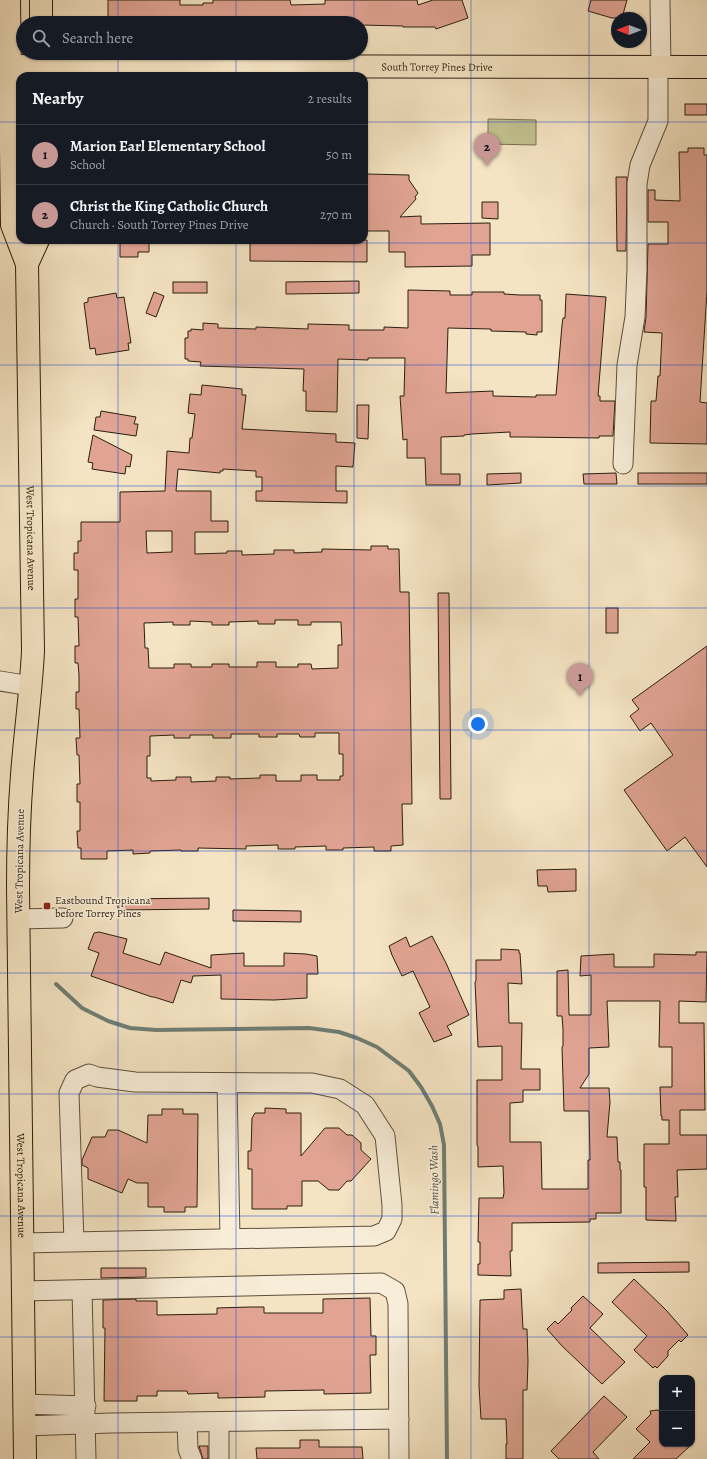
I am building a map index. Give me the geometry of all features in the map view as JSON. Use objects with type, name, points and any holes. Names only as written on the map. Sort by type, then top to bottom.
[{"type":"main road","name":"West Tropicana Avenue","points":[[9,0],[5,66],[12,226],[16,236]]},
{"type":"main road","points":[[41,0],[41,16]]},
{"type":"main road","name":"South Torrey Pines Drive","points":[[5,66],[707,67]]},
{"type":"main road","name":"West Tropicana Avenue","points":[[19,244],[27,264],[33,650],[18,823],[23,1404],[25,1459]]},
{"type":"main road","name":"West Tropicana Avenue","points":[[27,264],[36,244]]},
{"type":"street","points":[[623,464],[627,365],[635,317],[637,269],[637,184],[640,165],[648,147],[665,121],[659,67],[660,0]]},
{"type":"street","points":[[0,681],[31,686]]},
{"type":"street","points":[[18,919],[64,918]]},
{"type":"street","points":[[22,1243],[74,1242],[230,1239],[374,1236],[386,1231],[392,1220],[392,1205],[385,1136],[365,1105],[340,1089],[312,1083],[135,1082],[89,1074],[75,1080],[70,1093],[74,1242]]},
{"type":"street","points":[[227,1082],[230,1239]]},
{"type":"street","points":[[22,1291],[381,1283],[394,1291],[398,1304],[399,1459]]},
{"type":"street","points":[[82,1290],[86,1459]]},
{"type":"street","points":[[23,1404],[86,1415],[187,1422],[399,1419]]},
{"type":"street","points":[[24,1426],[86,1415]]},
{"type":"street","points":[[187,1422],[188,1449],[192,1459]]},
{"type":"street","points":[[219,1422],[219,1459]]},
{"type":"shaded area","points":[[488,119],[536,120],[536,145],[488,144]]},
{"type":"building","points":[[108,0],[180,0],[180,5],[203,5],[203,3],[213,3],[213,0],[290,0],[291,5],[325,4],[325,0],[417,0],[418,5],[433,0],[462,0],[468,18],[436,29],[435,27],[368,25],[368,16],[108,16]]},
{"type":"building","points":[[591,0],[627,0],[624,12],[611,12],[611,18],[588,11]]},
{"type":"building","points":[[685,104],[707,104],[707,115],[685,115]]},
{"type":"building","points":[[688,148],[704,148],[704,155],[707,155],[707,291],[700,402],[707,403],[707,444],[650,443],[651,401],[656,401],[658,376],[660,376],[662,333],[644,332],[646,317],[648,244],[668,244],[668,222],[648,222],[648,190],[655,190],[655,200],[680,201],[679,152],[688,152]]},
{"type":"building","points":[[368,174],[409,175],[409,180],[418,193],[415,197],[416,199],[400,217],[421,216],[421,224],[490,223],[490,255],[472,255],[472,266],[405,267],[405,252],[389,252],[389,231],[368,231]]},
{"type":"building","points":[[616,177],[627,177],[626,251],[617,251]]},
{"type":"building","points":[[482,202],[498,202],[498,219],[482,218]]},
{"type":"building","points":[[120,244],[149,244],[149,252],[138,252],[138,257],[120,257]]},
{"type":"building","points":[[250,244],[367,244],[367,262],[250,261]]},
{"type":"building","points":[[359,281],[359,293],[286,294],[286,282]]},
{"type":"building","points":[[173,282],[207,282],[207,293],[173,293]]},
{"type":"building","points":[[408,290],[450,291],[450,295],[472,295],[472,292],[504,292],[504,294],[540,295],[540,300],[542,300],[542,332],[537,332],[537,335],[526,334],[526,332],[491,331],[491,329],[448,328],[446,393],[493,391],[493,396],[536,397],[536,395],[556,395],[562,325],[563,318],[565,318],[566,294],[606,297],[598,396],[600,396],[600,401],[615,401],[613,436],[599,436],[599,438],[510,437],[510,432],[441,437],[441,474],[460,474],[460,485],[426,485],[425,458],[407,458],[407,439],[403,440],[400,396],[404,396],[405,358],[368,358],[368,360],[338,359],[337,412],[306,411],[306,391],[303,391],[304,369],[200,366],[201,362],[188,361],[188,359],[185,359],[185,338],[188,338],[188,331],[191,331],[191,329],[203,330],[203,323],[218,324],[218,328],[256,329],[256,327],[308,329],[308,324],[349,325],[349,330],[384,330],[384,327],[408,328]]},
{"type":"building","points":[[154,292],[164,296],[156,317],[146,313]]},
{"type":"building","points":[[116,293],[117,298],[124,297],[131,343],[128,343],[129,350],[96,355],[95,348],[90,349],[84,303],[88,302],[88,298]]},
{"type":"building","points":[[202,385],[242,389],[242,395],[246,395],[242,429],[336,434],[336,442],[355,443],[353,467],[336,466],[336,491],[347,491],[347,503],[256,501],[256,491],[262,491],[262,477],[256,477],[256,471],[223,469],[220,473],[178,469],[176,491],[211,491],[211,521],[228,521],[228,532],[195,532],[195,554],[227,553],[227,551],[242,551],[242,555],[274,554],[274,550],[294,550],[294,553],[322,552],[322,549],[371,550],[371,546],[388,546],[388,549],[399,549],[400,592],[409,592],[412,804],[402,804],[403,845],[391,846],[391,851],[374,851],[374,847],[326,850],[326,846],[278,849],[278,845],[246,846],[246,849],[198,848],[198,851],[150,851],[150,853],[133,854],[133,850],[107,851],[107,859],[81,859],[81,848],[78,848],[77,831],[80,831],[80,802],[77,802],[77,784],[80,784],[79,755],[77,755],[76,738],[80,738],[79,709],[76,709],[76,692],[79,692],[79,675],[78,663],[75,663],[75,646],[79,646],[78,617],[75,617],[75,599],[78,599],[78,570],[74,570],[74,553],[78,553],[78,541],[81,541],[81,522],[120,522],[120,492],[165,491],[167,451],[189,453],[190,438],[192,438],[195,414],[188,413],[190,394],[201,395]],"holes":[[[146,531],[172,531],[172,552],[147,553]],[[275,620],[298,620],[298,625],[311,625],[311,622],[341,622],[342,645],[338,645],[338,668],[312,669],[311,664],[298,664],[298,667],[276,667],[276,662],[257,662],[257,667],[229,667],[229,664],[212,664],[212,667],[191,667],[191,664],[174,664],[174,668],[149,668],[148,648],[145,648],[144,623],[173,622],[173,625],[190,625],[190,621],[212,622],[212,625],[229,625],[229,622],[258,621],[258,624],[275,624]],[[315,733],[339,733],[339,754],[343,754],[343,776],[340,776],[340,780],[317,780],[317,775],[301,775],[301,781],[276,781],[276,775],[260,775],[260,778],[230,779],[230,777],[216,777],[216,781],[191,782],[191,777],[176,777],[176,780],[151,781],[151,778],[147,778],[147,756],[150,756],[150,736],[174,735],[174,738],[190,738],[190,735],[213,735],[213,738],[231,738],[231,734],[259,734],[259,737],[277,737],[277,734],[299,734],[300,737],[315,737]]]},
{"type":"building","points":[[357,405],[369,405],[368,439],[357,438]]},
{"type":"building","points":[[101,411],[136,417],[134,424],[138,424],[136,436],[94,430],[96,417],[100,417]]},
{"type":"building","points":[[93,435],[132,455],[130,467],[126,466],[125,474],[92,469],[93,463],[88,462]]},
{"type":"building","points":[[521,473],[521,483],[487,485],[487,474]]},
{"type":"building","points":[[616,473],[617,484],[584,484],[583,474]]},
{"type":"building","points":[[638,473],[707,473],[707,484],[638,484]]},
{"type":"building","points":[[438,593],[449,593],[451,799],[440,799]]},
{"type":"building","points":[[606,608],[618,608],[618,633],[606,633]]},
{"type":"building","points":[[707,646],[707,867],[685,837],[667,851],[624,790],[673,755],[651,723],[640,731],[630,716],[639,709],[632,700]]},
{"type":"building","points":[[576,869],[576,891],[548,892],[547,886],[538,886],[537,870]]},
{"type":"building","points":[[209,898],[209,909],[118,910],[118,899]]},
{"type":"building","points":[[233,910],[301,911],[301,922],[233,921]]},
{"type":"building","points":[[99,932],[127,939],[123,953],[160,965],[165,952],[211,968],[211,955],[244,953],[244,966],[284,966],[284,953],[306,954],[317,956],[318,974],[307,974],[307,998],[274,1000],[221,999],[221,975],[193,976],[191,983],[181,980],[173,1003],[91,976],[99,953],[88,949],[94,933]]},
{"type":"building","points":[[432,936],[446,963],[469,1015],[447,1026],[452,1035],[434,1042],[419,1013],[430,1007],[413,971],[402,976],[389,946],[406,937],[410,947]]},
{"type":"building","points":[[501,949],[519,950],[520,953],[522,984],[508,983],[509,1023],[522,1023],[521,1069],[540,1069],[540,1090],[523,1090],[523,1102],[510,1103],[510,1142],[541,1142],[542,1189],[588,1189],[588,1160],[590,1160],[589,1111],[564,1111],[562,1047],[563,1029],[562,1016],[557,1016],[557,971],[568,970],[569,1015],[591,1015],[591,975],[580,976],[581,956],[614,954],[614,967],[654,967],[654,954],[696,955],[696,952],[707,952],[706,1002],[679,1001],[679,1023],[704,1023],[705,1110],[680,1110],[680,1135],[707,1135],[707,1169],[677,1170],[678,1197],[675,1197],[676,1221],[646,1220],[644,1144],[669,1144],[669,1120],[662,1120],[660,1087],[672,1087],[672,1047],[659,1047],[660,1001],[607,1001],[609,1047],[589,1048],[589,1074],[580,1088],[609,1088],[610,1102],[607,1137],[617,1137],[618,1162],[620,1162],[621,1170],[621,1213],[596,1213],[596,1219],[590,1219],[590,1222],[512,1223],[512,1251],[510,1251],[511,1276],[478,1275],[478,1264],[480,1264],[480,1242],[478,1242],[479,1198],[503,1198],[504,1193],[503,1166],[478,1167],[477,1080],[502,1080],[502,1046],[478,1047],[475,982],[476,960],[501,960]]},
{"type":"building","points":[[265,1108],[286,1109],[286,1113],[301,1113],[301,1156],[325,1128],[339,1128],[347,1135],[352,1135],[361,1143],[361,1150],[371,1159],[351,1181],[347,1181],[339,1190],[329,1190],[318,1181],[302,1181],[302,1206],[287,1206],[287,1209],[252,1209],[252,1169],[248,1169],[248,1151],[251,1151],[252,1118],[255,1113],[265,1113]]},
{"type":"building","points":[[162,1109],[183,1109],[183,1114],[198,1114],[197,1207],[185,1207],[185,1212],[164,1212],[164,1207],[148,1207],[148,1183],[137,1183],[128,1179],[122,1193],[88,1179],[88,1168],[82,1165],[82,1160],[92,1137],[105,1137],[108,1130],[118,1130],[147,1143],[148,1115],[162,1115]]},
{"type":"building","points":[[689,1262],[689,1272],[598,1273],[598,1263]]},
{"type":"building","points":[[101,1268],[146,1268],[146,1277],[101,1278]]},
{"type":"building","points":[[634,1279],[666,1310],[688,1335],[681,1342],[679,1340],[668,1351],[668,1356],[657,1368],[655,1366],[653,1368],[634,1350],[647,1336],[612,1302]]},
{"type":"building","points":[[521,1289],[523,1329],[527,1329],[528,1362],[527,1390],[523,1390],[523,1459],[506,1459],[506,1419],[481,1419],[479,1386],[480,1300],[504,1299],[504,1290]]},
{"type":"building","points":[[583,1296],[603,1314],[590,1328],[625,1362],[602,1384],[562,1346],[547,1329],[555,1321],[558,1324]]},
{"type":"building","points":[[370,1298],[371,1336],[376,1336],[376,1355],[370,1355],[371,1393],[324,1394],[324,1390],[265,1391],[265,1397],[218,1398],[218,1393],[188,1394],[187,1391],[157,1391],[157,1396],[137,1396],[137,1401],[104,1401],[105,1328],[103,1328],[103,1300],[136,1299],[136,1301],[157,1301],[157,1315],[217,1314],[217,1308],[250,1307],[264,1307],[264,1313],[323,1313],[323,1299]]},
{"type":"building","points":[[604,1396],[627,1417],[593,1452],[599,1459],[559,1459],[551,1451]]},
{"type":"building","points":[[650,1411],[659,1411],[659,1447],[689,1447],[676,1459],[633,1459],[650,1442],[636,1429],[651,1414]]},
{"type":"building","points":[[300,1440],[319,1440],[319,1447],[362,1447],[363,1459],[257,1459],[256,1448],[300,1448]]},
{"type":"building","points":[[199,1446],[208,1446],[208,1459],[203,1459]]},
{"type":"waterway","name":"Flamingo Wash","points":[[56,984],[82,1008],[108,1021],[130,1028],[156,1030],[309,1028],[339,1032],[377,1047],[409,1071],[421,1087],[432,1106],[440,1124],[444,1145],[447,1459]]},
{"type":"place","name":"Christ the King Catholic Church","points":[[487,166]]},
{"type":"place","name":"Marion Earl Elementary School","points":[[580,696]]},
{"type":"place","name":"Eastbound Tropicana before Torrey Pines","points":[[47,906]]}]
